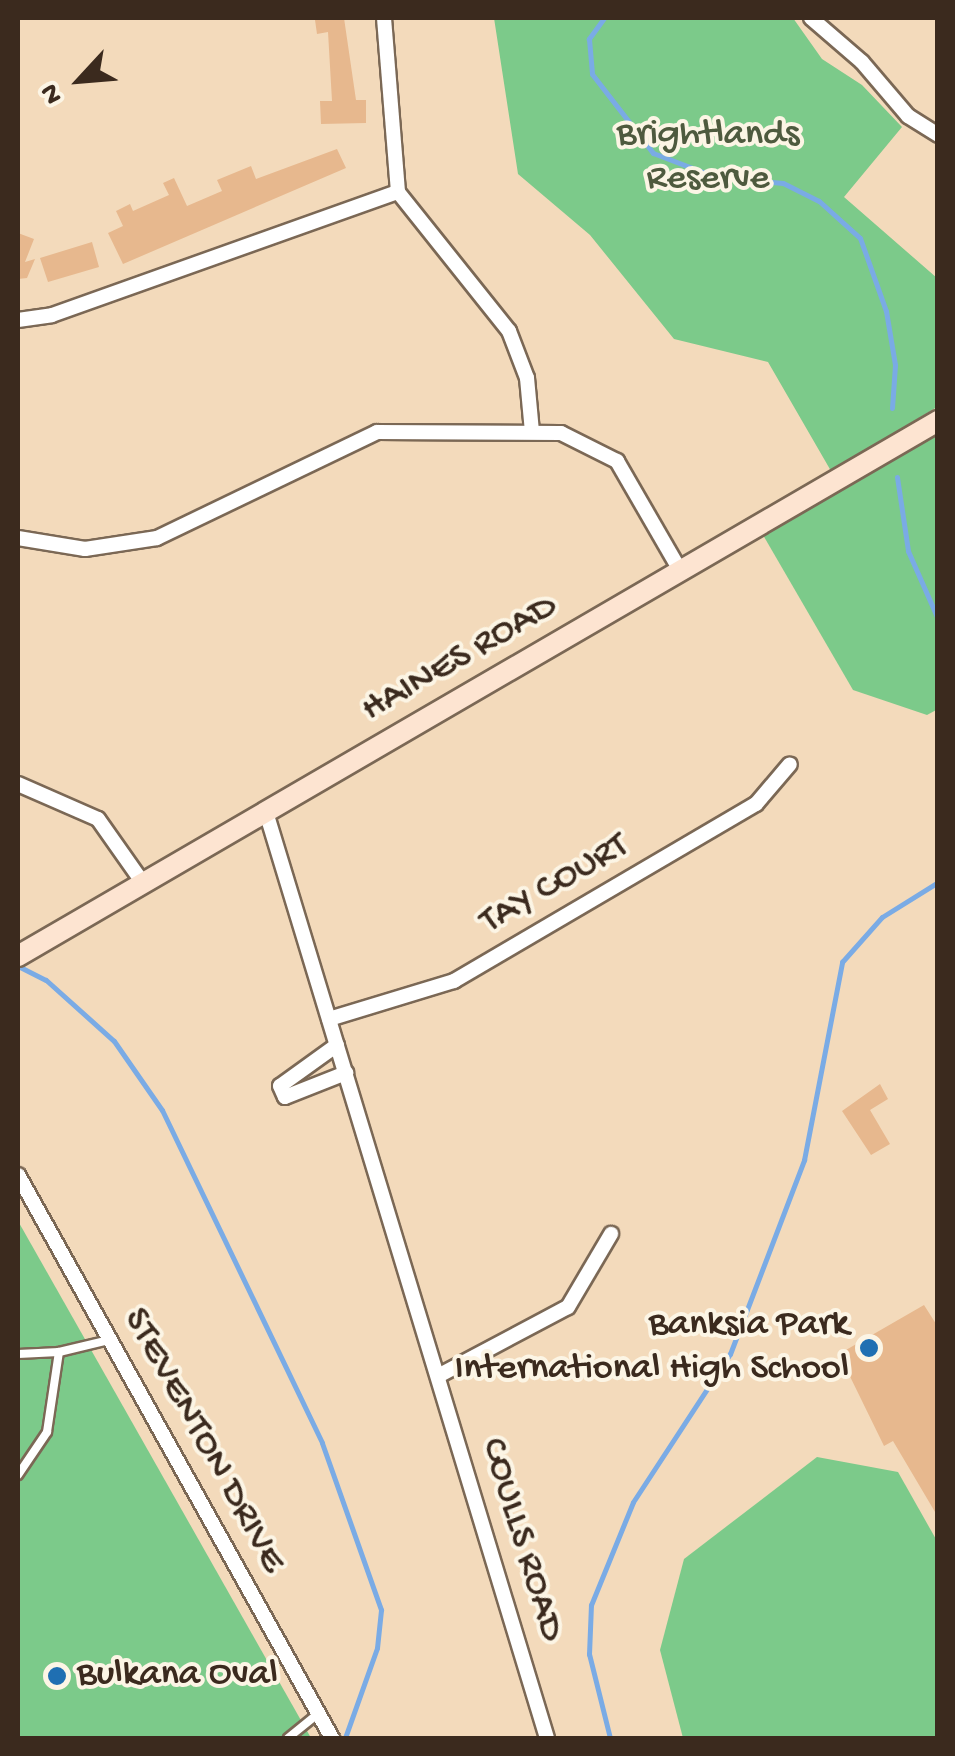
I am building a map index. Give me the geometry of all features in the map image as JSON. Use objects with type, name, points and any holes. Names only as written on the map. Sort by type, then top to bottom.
[{"type":"main road","name":"HAINES ROAD","points":[[18,956],[938,421]]},
{"type":"street","points":[[384,18],[398,192],[509,331],[527,378],[532,432]]},
{"type":"street","points":[[811,18],[875,75],[908,116],[938,136]]},
{"type":"street","points":[[18,320],[52,315],[398,192]]},
{"type":"street","points":[[18,538],[85,549],[156,538],[377,432],[532,432],[577,437],[616,461],[681,572]]},
{"type":"street","name":"TAY COURT","points":[[329,1019],[454,981],[756,804],[790,764]]},
{"type":"street","points":[[18,784],[98,818],[143,883]]},
{"type":"street","name":"COULLS ROAD","points":[[266,812],[547,1738]]},
{"type":"street","points":[[338,1045],[280,1086],[285,1097],[346,1073]]},
{"type":"street","name":"STEVENTON DRIVE","points":[[18,1175],[332,1738]]},
{"type":"street","points":[[438,1376],[568,1308],[611,1234]]},
{"type":"lane","points":[[18,1354],[59,1352],[109,1340]]},
{"type":"lane","points":[[18,1474],[47,1432],[59,1352]]},
{"type":"lane","points":[[288,1738],[318,1714]]},
{"type":"green space","name":"Brightlands Reserve","points":[[494,18],[793,18],[822,59],[862,85],[902,127],[844,197],[937,278],[937,407],[831,471],[768,362],[674,339],[590,235],[518,174]]},
{"type":"green space","points":[[937,433],[938,709],[927,715],[853,690],[763,535]]},
{"type":"green space","points":[[18,1221],[311,1738],[18,1738]]},
{"type":"green space","points":[[817,1457],[898,1472],[937,1541],[937,1738],[683,1738],[660,1650],[684,1559]]},
{"type":"building","points":[[344,18],[356,100],[366,100],[366,123],[321,124],[320,101],[332,101],[328,32],[317,34],[315,20]]},
{"type":"building","points":[[337,149],[346,168],[123,264],[108,233],[123,226],[116,211],[130,204],[133,211],[169,195],[163,183],[174,178],[187,206],[222,191],[217,180],[251,166],[256,179]]},
{"type":"building","points":[[18,233],[34,239],[25,262],[35,259],[27,278],[18,279]]},
{"type":"building","points":[[92,242],[99,267],[48,282],[40,258]]},
{"type":"building","points":[[880,1084],[888,1099],[870,1110],[890,1144],[871,1155],[842,1111]]},
{"type":"building","points":[[924,1305],[938,1327],[938,1517],[893,1441],[884,1446],[839,1354]]},
{"type":"waterway","points":[[604,18],[589,39],[592,74],[653,153],[716,177],[783,183],[819,201],[860,238],[886,311],[895,365],[892,408]]},
{"type":"waterway","points":[[897,477],[908,551],[938,619]]},
{"type":"waterway","points":[[610,1738],[589,1654],[591,1605],[633,1502],[730,1354],[804,1160],[842,962],[882,917],[938,882]]},
{"type":"waterway","points":[[18,966],[46,980],[114,1041],[162,1110],[322,1443],[381,1610],[377,1648],[345,1738]]},
{"type":"place","name":"Banksia Park International High School","points":[[869,1348]]},
{"type":"place","name":"Bulkana Oval","points":[[57,1676]]}]
